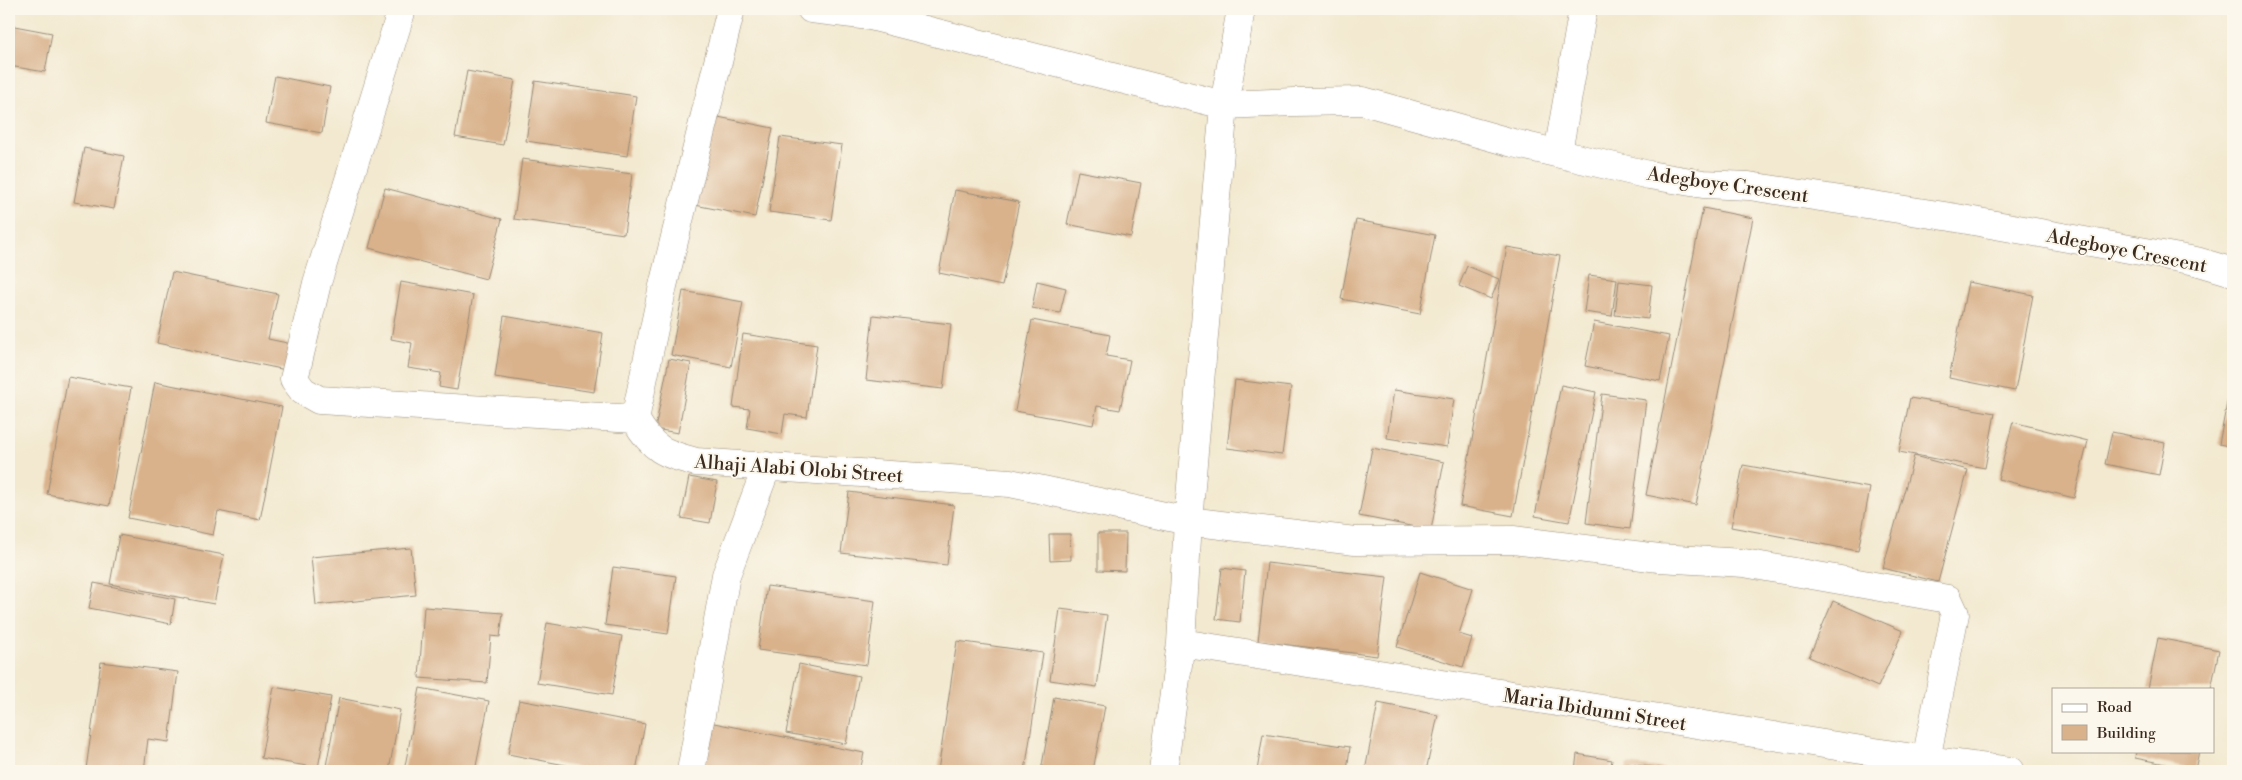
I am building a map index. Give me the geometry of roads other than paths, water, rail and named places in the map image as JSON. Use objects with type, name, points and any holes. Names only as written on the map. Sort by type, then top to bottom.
[{"type":"street","points":[[402,9],[317,283],[294,379],[303,391],[319,400],[635,419],[663,286],[731,9]]},
{"type":"street","name":"Adegboye Crescent","points":[[811,9],[870,16],[1224,106],[1363,101],[1513,143],[1649,175],[1703,184],[1750,186],[1951,217],[2196,261],[2233,272]]},
{"type":"street","points":[[1163,771],[1181,643],[1188,521],[1224,106],[1242,9]]},
{"type":"street","points":[[1558,153],[1583,9]]},
{"type":"street","name":"Alhaji Alabi Olobi Street","points":[[635,419],[646,438],[665,453],[696,462],[1010,483],[1188,521],[1355,541],[1514,540],[1659,558],[1744,563],[1948,599],[1955,614],[1926,760]]},
{"type":"street","points":[[691,771],[726,575],[766,466]]},
{"type":"street","name":"Maria Ibidunni Street","points":[[1181,643],[1870,762],[1926,760],[2010,771]]}]
